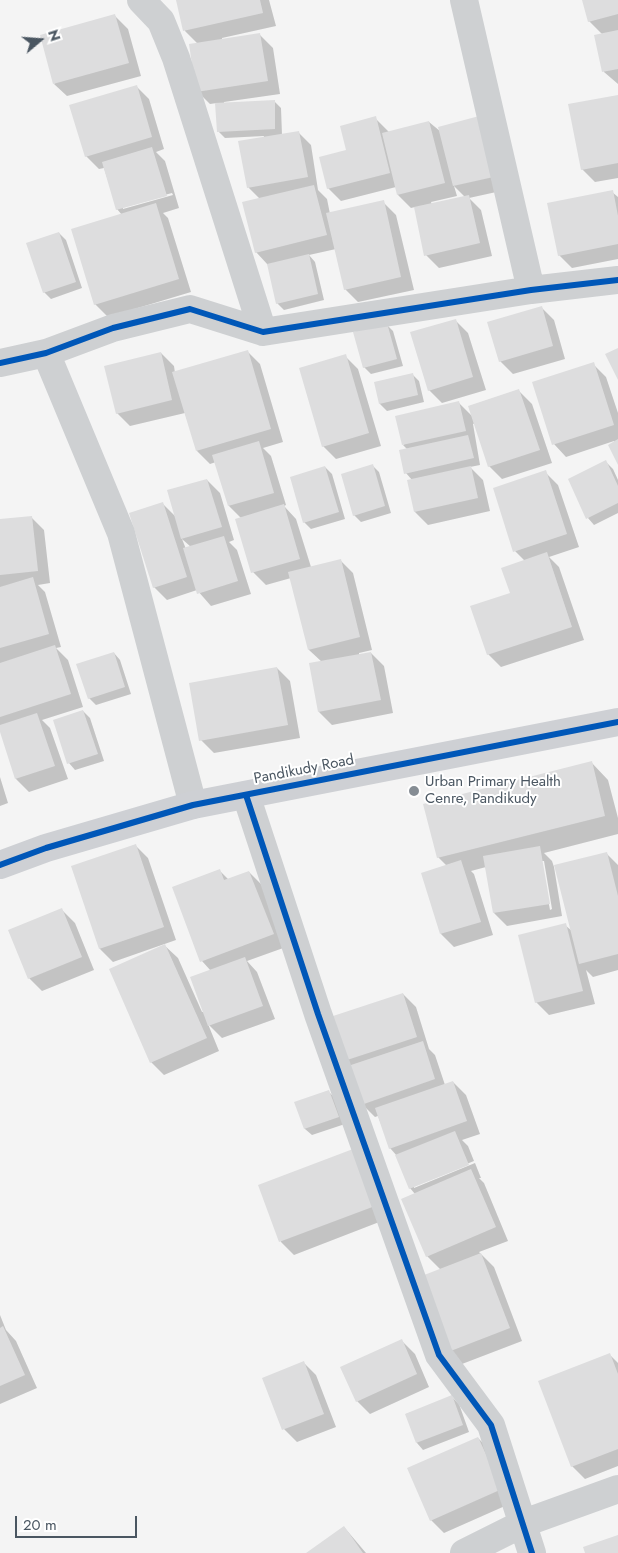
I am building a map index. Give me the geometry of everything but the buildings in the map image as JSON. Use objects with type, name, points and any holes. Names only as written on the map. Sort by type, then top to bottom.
[{"type":"street","points":[[141,0],[162,21],[176,58],[263,332]]},
{"type":"street","points":[[464,0],[531,290]]},
{"type":"street","points":[[0,362],[46,353],[113,328],[190,308],[263,332],[531,290],[617,284]]},
{"type":"street","points":[[46,353],[121,533],[193,805]]},
{"type":"street","name":"Pandikudy Road","points":[[0,865],[46,848],[193,805],[618,722]]},
{"type":"street","points":[[246,795],[318,1014],[439,1355],[491,1425],[524,1523],[532,1553]]},
{"type":"street","points":[[464,1553],[524,1523],[618,1489]]},
{"type":"cycle path","points":[[0,363],[46,353],[113,328],[190,309],[263,332],[531,290],[618,280]]},
{"type":"cycle path","points":[[0,865],[46,848],[193,805],[618,722]]},
{"type":"cycle path","points":[[246,795],[318,1014],[439,1355],[491,1425],[532,1553]]},
{"type":"place","name":"Urban Primary Health Cenre, Pandikudy","points":[[414,791]]}]
